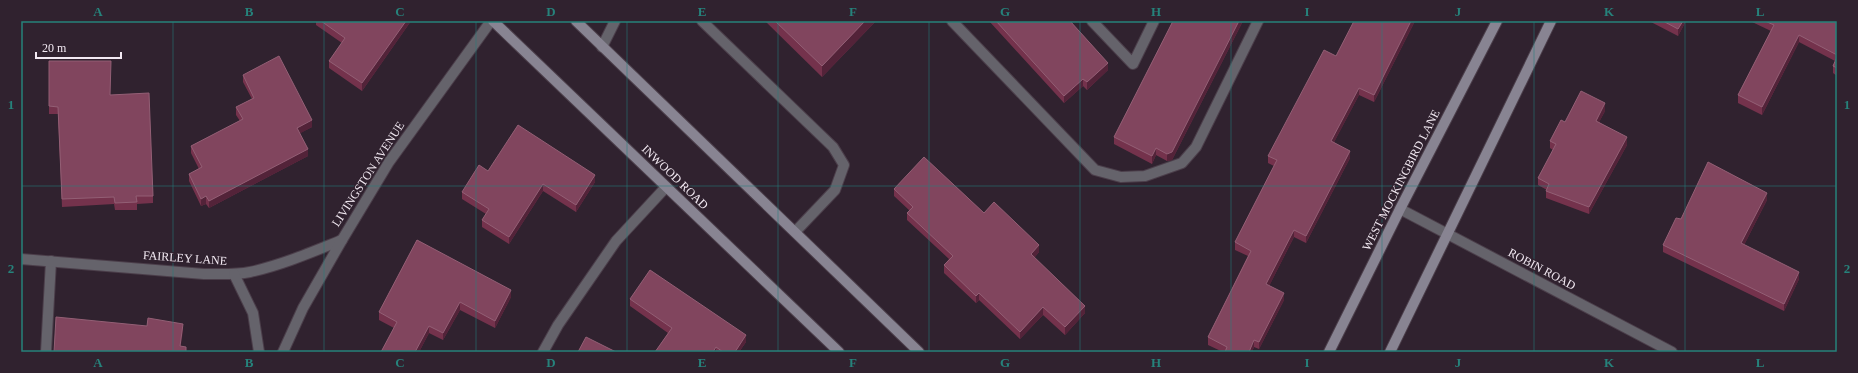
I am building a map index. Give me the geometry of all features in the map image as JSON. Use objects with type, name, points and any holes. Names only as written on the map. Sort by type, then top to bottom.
[{"type":"main road","name":"INWOOD ROAD","points":[[492,21],[835,351]]},
{"type":"main road","points":[[576,21],[919,352]]},
{"type":"main road","name":"WEST MOCKINGBIRD LANE","points":[[1329,352],[1400,209],[1497,21]]},
{"type":"main road","points":[[1390,352],[1551,21]]},
{"type":"street","name":"LIVINGSTON AVENUE","points":[[283,352],[303,308],[389,162],[492,21]]},
{"type":"street","points":[[602,47],[614,21]]},
{"type":"street","points":[[702,21],[833,147],[844,165],[835,190],[795,232]]},
{"type":"street","points":[[952,21],[1095,170],[1121,177],[1145,176],[1182,163],[1196,147],[1258,21]]},
{"type":"street","points":[[1092,21],[1133,64],[1154,21]]},
{"type":"street","points":[[543,352],[558,325],[616,241],[666,187]]},
{"type":"street","name":"ROBIN ROAD","points":[[1400,209],[1672,352]]},
{"type":"street","name":"FAIRLEY LANE","points":[[21,259],[204,274],[234,274],[251,272],[287,261],[342,240]]},
{"type":"street","points":[[46,352],[51,261]]},
{"type":"street","points":[[234,274],[253,313],[259,352]]},
{"type":"building","points":[[321,21],[406,21],[362,83],[329,61],[345,38]]},
{"type":"building","points":[[775,21],[865,21],[822,66]]},
{"type":"building","points":[[996,21],[1070,21],[1108,63],[1087,82],[1083,79],[1064,96]]},
{"type":"building","points":[[1173,21],[1239,21],[1172,152],[1167,154],[1156,148],[1152,156],[1114,137]]},
{"type":"building","points":[[1354,21],[1411,21],[1374,95],[1359,88],[1331,141],[1350,151],[1306,236],[1294,230],[1266,284],[1284,293],[1259,342],[1254,340],[1249,352],[1225,352],[1227,347],[1208,337],[1251,251],[1235,242],[1277,160],[1268,156],[1324,50],[1336,56]]},
{"type":"building","points":[[1663,21],[1683,21],[1678,29]]},
{"type":"building","points":[[1765,21],[1837,21],[1837,55],[1799,35],[1762,107],[1738,95],[1774,25]]},
{"type":"building","points":[[279,56],[312,120],[297,128],[308,149],[209,201],[206,196],[201,199],[189,174],[202,167],[191,146],[243,119],[236,107],[254,98],[243,75]]},
{"type":"building","points":[[1837,57],[1837,68],[1833,66]]},
{"type":"building","points":[[49,61],[111,61],[110,95],[149,93],[153,196],[136,196],[137,202],[115,203],[114,197],[62,199],[58,107],[49,106]]},
{"type":"building","points":[[1581,91],[1605,103],[1596,121],[1627,137],[1589,207],[1546,191],[1549,184],[1538,178],[1556,144],[1550,141],[1561,120],[1565,122]]},
{"type":"building","points":[[518,125],[595,175],[576,205],[543,184],[509,237],[482,220],[489,209],[462,192],[479,165],[488,171]]},
{"type":"building","points":[[924,157],[984,213],[994,202],[1039,245],[1031,254],[1085,306],[1065,327],[1043,307],[1020,332],[979,293],[976,296],[944,265],[953,256],[907,213],[913,207],[894,189]]},
{"type":"building","points":[[1708,162],[1767,193],[1741,243],[1799,272],[1784,304],[1663,245],[1676,218],[1681,219]]},
{"type":"building","points":[[417,240],[511,290],[495,321],[460,302],[443,333],[429,326],[415,352],[381,352],[397,322],[379,312]]},
{"type":"building","points":[[650,270],[746,335],[735,352],[723,352],[716,347],[713,352],[655,352],[672,328],[630,299]]},
{"type":"building","points":[[56,317],[147,326],[148,318],[183,324],[180,346],[186,347],[186,352],[54,352]]},
{"type":"building","points":[[586,337],[616,352],[578,352]]}]
